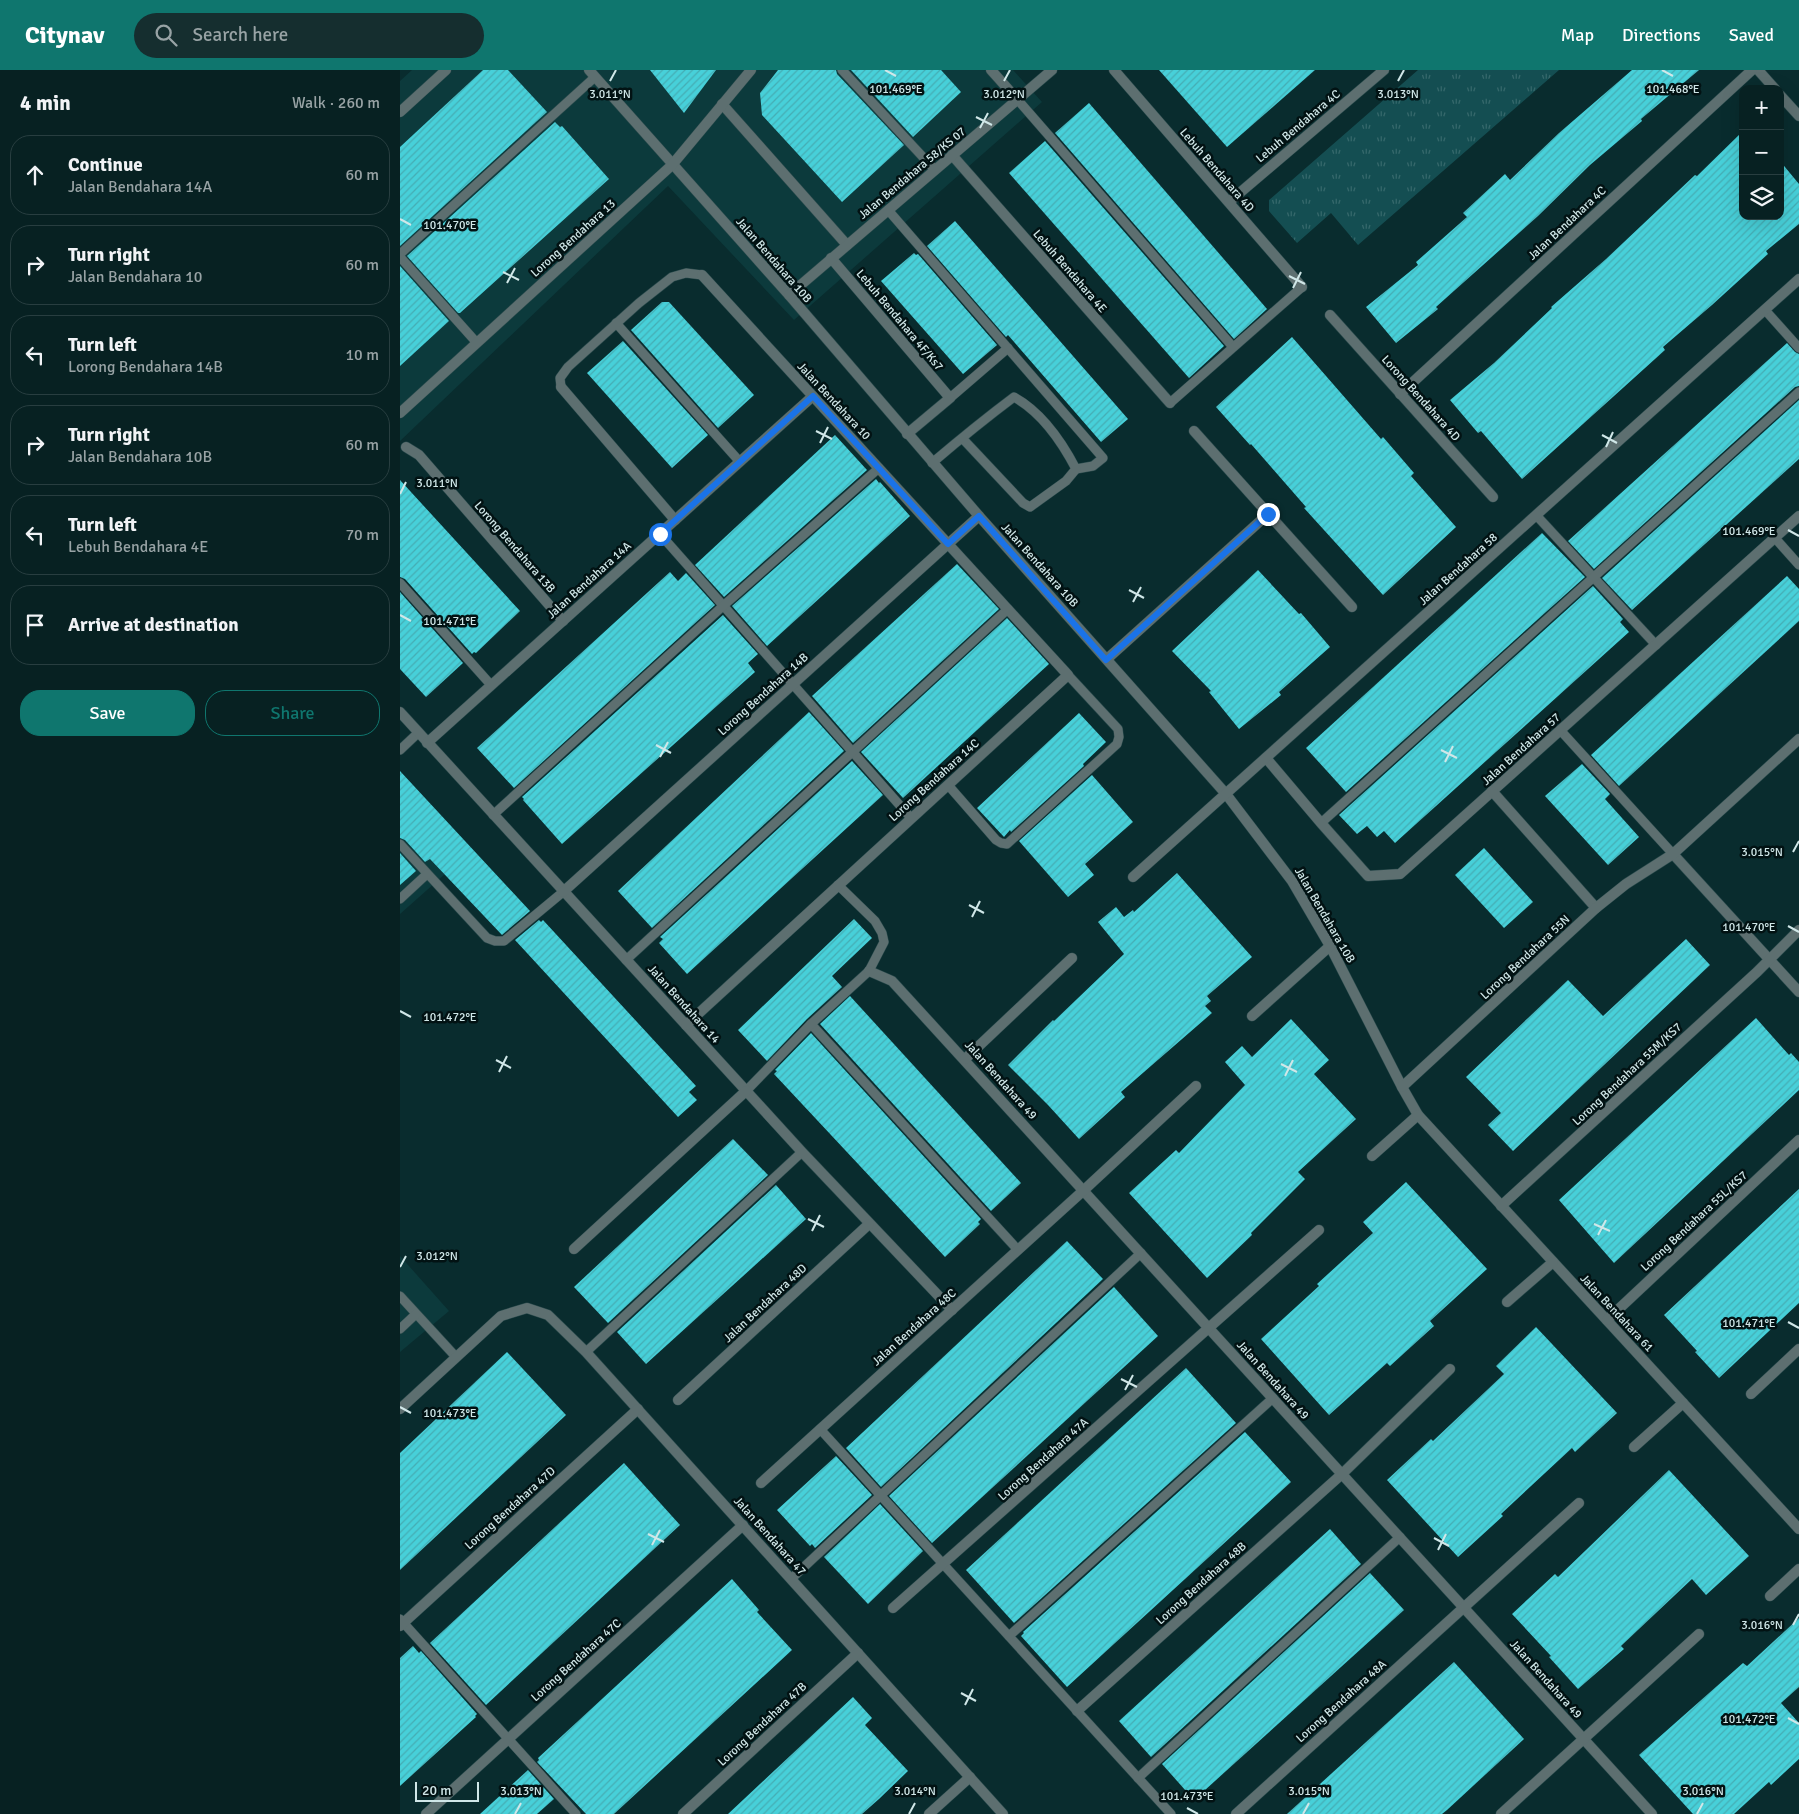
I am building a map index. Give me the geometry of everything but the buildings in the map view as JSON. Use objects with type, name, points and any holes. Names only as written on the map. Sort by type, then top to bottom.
[{"type":"street","points":[[400,112],[446,70]]},
{"type":"street","name":"Lorong Bendahara 13","points":[[400,413],[672,165],[751,70]]},
{"type":"street","points":[[991,70],[1017,100]]},
{"type":"street","name":"Jalan Bendahara 58/KS 07","points":[[788,295],[1052,70]]},
{"type":"street","name":"Lebuh Bendahara 4D","points":[[1114,70],[1302,287]]},
{"type":"street","name":"Lebuh Bendahara 4C","points":[[1228,202],[1384,70]]},
{"type":"street","name":"Jalan Bendahara 4C","points":[[1400,394],[1752,70]]},
{"type":"street","points":[[1758,70],[1771,85]]},
{"type":"street","name":"Jalan Bendahara 10B","points":[[592,73],[788,295],[979,516],[1226,794],[1292,880],[1330,946],[1418,1115]]},
{"type":"street","points":[[1784,99],[1799,116]]},
{"type":"street","points":[[722,104],[847,244]]},
{"type":"street","name":"Lebuh Bendahara 4E","points":[[952,155],[1170,403]]},
{"type":"street","name":"Lebuh Bendahara 4F/Ks7","points":[[831,258],[950,398]]},
{"type":"street","name":"Jalan Bendahara 10","points":[[702,275],[948,544]]},
{"type":"street","name":"Jalan Bendahara 58","points":[[1133,878],[1799,279]]},
{"type":"street","name":"Lorong Bendahara 4D","points":[[1330,315],[1493,497]]},
{"type":"street","points":[[561,387],[675,520]]},
{"type":"street","name":"Jalan Bendahara 14A","points":[[427,743],[813,396]]},
{"type":"street","points":[[907,434],[950,398]]},
{"type":"street","points":[[1194,431],[1352,607]]},
{"type":"street","name":"Lorong Bendahara 13B","points":[[403,449],[419,455],[563,621]]},
{"type":"street","points":[[1106,660],[1268,514]]},
{"type":"street","name":"Lorong Bendahara 14B","points":[[563,892],[979,516]]},
{"type":"street","name":"Jalan Bendahara 57","points":[[1266,758],[1321,824],[1368,876],[1400,874],[1799,516]]},
{"type":"street","points":[[948,544],[1068,674]]},
{"type":"street","name":"Lorong Bendahara 14C","points":[[686,1025],[1068,674]]},
{"type":"street","name":"Jalan Bendahara 14","points":[[400,712],[802,1152],[952,1310]]},
{"type":"street","name":"Lorong Bendahara 55N","points":[[1402,1087],[1596,908],[1626,884],[1673,854],[1799,739]]},
{"type":"street","points":[[1492,791],[1596,908]]},
{"type":"street","points":[[1673,854],[1799,992]]},
{"type":"street","name":"Lorong Bendahara 55M/KS7","points":[[1501,1206],[1769,960],[1799,930]]},
{"type":"street","points":[[1252,1016],[1330,946]]},
{"type":"street","points":[[964,1059],[1072,958]]},
{"type":"street","name":"Jalan Bendahara 49","points":[[869,971],[892,981],[1651,1814]]},
{"type":"street","name":"Jalan Bendahara 48C","points":[[761,1483],[1196,1086]]},
{"type":"street","points":[[574,1249],[746,1091]]},
{"type":"street","points":[[1372,1156],[1418,1115]]},
{"type":"street","name":"Jalan Bendahara 61","points":[[1418,1115],[1799,1529]]},
{"type":"street","name":"Lorong Bendahara 55L/KS7","points":[[1607,1320],[1799,1140]]},
{"type":"street","name":"Jalan Bendahara 48D","points":[[678,1400],[869,1224]]},
{"type":"street","name":"Lorong Bendahara 47A","points":[[893,1608],[1319,1230]]},
{"type":"street","points":[[1507,1302],[1553,1262]]},
{"type":"street","name":"Jalan Bendahara 47","points":[[456,1357],[501,1316],[527,1308],[548,1315],[586,1352],[638,1409],[1003,1814]]},
{"type":"street","points":[[1751,1394],[1799,1349]]},
{"type":"street","points":[[400,1410],[456,1357]]},
{"type":"street","name":"Lorong Bendahara 48B","points":[[1077,1711],[1342,1474],[1450,1369]]},
{"type":"street","points":[[1634,1447],[1683,1403]]},
{"type":"street","name":"Lorong Bendahara 47D","points":[[401,1623],[638,1409]]},
{"type":"street","name":"Lorong Bendahara 48A","points":[[1236,1814],[1579,1503]]},
{"type":"street","name":"Lorong Bendahara 47C","points":[[426,1814],[743,1525]]},
{"type":"street","points":[[1770,1596],[1799,1569]]},
{"type":"street","points":[[1501,1814],[1699,1634]]},
{"type":"street","name":"Lorong Bendahara 47B","points":[[683,1814],[858,1653]]},
{"type":"street","points":[[929,1814],[970,1777]]},
{"type":"lane","points":[[842,70],[935,170]]},
{"type":"lane","points":[[400,254],[592,73]]},
{"type":"lane","points":[[1017,100],[1233,347]]},
{"type":"lane","points":[[888,210],[1103,458],[1093,466],[1076,469],[1066,481],[1030,507],[1023,503],[962,438]]},
{"type":"lane","points":[[400,258],[477,343]]},
{"type":"lane","points":[[561,387],[560,378],[568,367],[616,323],[672,277],[686,273],[702,275]]},
{"type":"lane","points":[[1170,403],[1302,287]]},
{"type":"lane","points":[[1765,310],[1799,348]]},
{"type":"lane","points":[[616,323],[740,462]]},
{"type":"lane","points":[[950,398],[1008,348]]},
{"type":"lane","points":[[1321,824],[1799,392]]},
{"type":"lane","points":[[932,462],[1014,397],[1026,403],[1044,423],[1070,457],[1076,469]]},
{"type":"lane","points":[[493,815],[723,606],[879,468]]},
{"type":"lane","points":[[1536,515],[1656,645]]},
{"type":"lane","points":[[660,534],[911,818]]},
{"type":"lane","points":[[1775,538],[1799,564]]},
{"type":"lane","points":[[400,582],[491,685]]},
{"type":"lane","points":[[626,960],[1008,609]]},
{"type":"lane","points":[[948,785],[996,840],[1007,844],[1117,744],[1119,737],[1118,729],[1068,674]]},
{"type":"lane","points":[[1561,730],[1673,854]]},
{"type":"lane","points":[[400,750],[418,733]]},
{"type":"lane","points":[[400,844],[487,938],[496,941],[504,941],[563,892]]},
{"type":"lane","points":[[400,899],[427,874]]},
{"type":"lane","points":[[746,1091],[811,1024],[869,971],[884,942],[882,933],[875,921],[838,885]]},
{"type":"lane","points":[[811,1024],[1018,1250]]},
{"type":"lane","points":[[586,1352],[802,1152]]},
{"type":"lane","points":[[791,1578],[1141,1253]]},
{"type":"lane","points":[[400,1296],[456,1357]]},
{"type":"lane","points":[[400,1330],[416,1314]]},
{"type":"lane","points":[[1009,1636],[1273,1398]]},
{"type":"lane","points":[[820,1429],[1171,1814]]},
{"type":"lane","points":[[1138,1778],[1400,1537]]},
{"type":"lane","points":[[401,1623],[576,1814]]},
{"type":"shaded area","points":[[412,70],[1013,70],[1042,102],[794,320],[668,186],[400,441],[400,81]]},
{"type":"shaded area","points":[[400,822],[445,874],[400,914]]},
{"type":"shaded area","points":[[400,1256],[449,1311],[400,1352]]},
{"type":"green space","points":[[1418,70],[1559,70],[1358,245],[1331,213],[1297,243],[1269,211],[1269,200]]},
{"type":"route","points":[[660,534],[813,396],[948,544],[979,516],[1106,660],[1268,514]]}]
